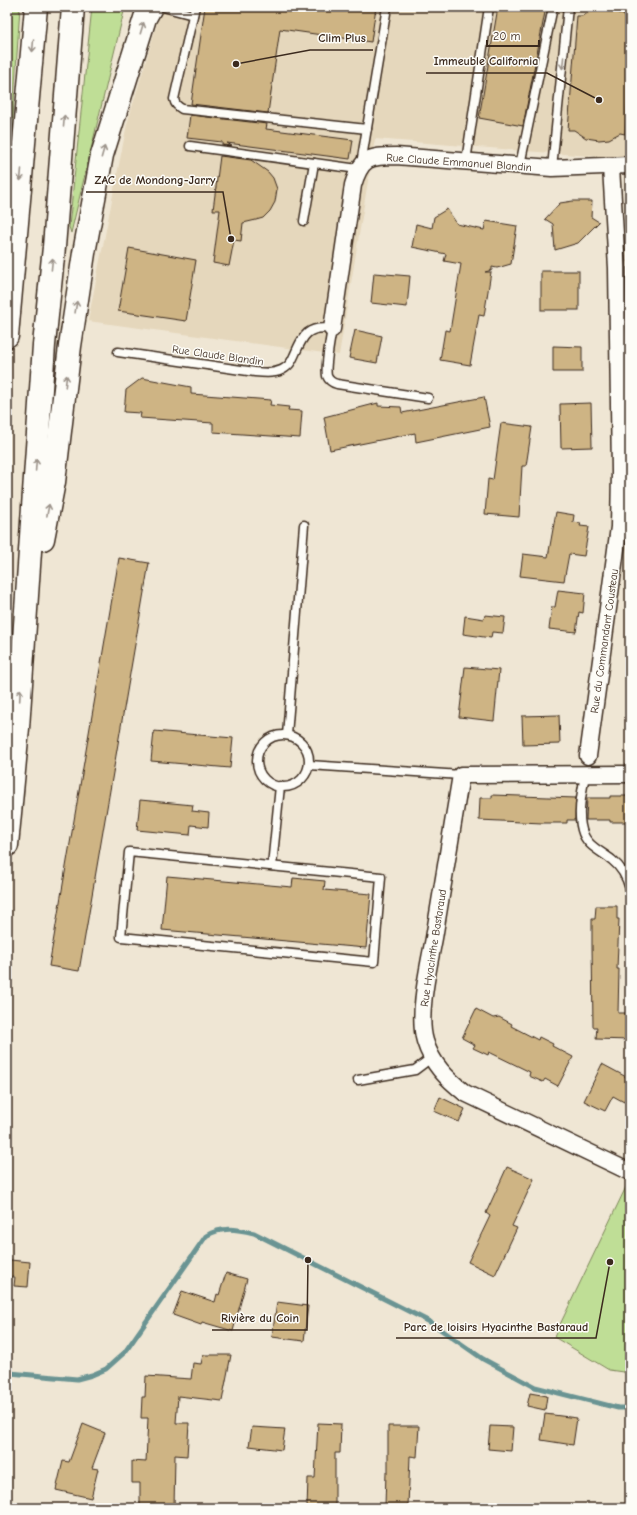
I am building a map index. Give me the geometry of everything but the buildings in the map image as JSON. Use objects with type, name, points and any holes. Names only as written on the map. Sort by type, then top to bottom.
[{"type":"highway","points":[[7,336],[36,7]]},
{"type":"highway","points":[[7,845],[18,728],[44,345],[54,247],[73,7]]},
{"type":"highway","points":[[26,602],[42,545],[54,482],[72,330],[102,155],[145,18],[150,7]]},
{"type":"street","name":"Rue Claude Emmanuel Blandin","points":[[359,167],[374,158],[385,156],[552,168],[611,167],[630,165]]},
{"type":"street","points":[[332,329],[354,185],[359,167]]},
{"type":"street","name":"Rue du Commandant Cousteau","points":[[588,756],[625,527],[624,268],[611,167]]},
{"type":"street","points":[[461,776],[630,774]]},
{"type":"street","name":"Rue Hyacinthe Bastaraud","points":[[461,776],[425,987],[422,1025],[424,1040],[431,1058],[446,1078],[465,1092],[630,1172]]},
{"type":"lane","points":[[162,7],[194,11],[174,99],[179,107],[366,129]]},
{"type":"lane","points":[[190,146],[314,164],[359,167],[386,7]]},
{"type":"lane","points":[[466,161],[489,7]]},
{"type":"lane","points":[[520,165],[552,7]]},
{"type":"lane","points":[[552,168],[568,7]]},
{"type":"lane","points":[[304,220],[314,164]]},
{"type":"lane","name":"Rue Claude Blandin","points":[[118,352],[268,373],[284,369],[290,364],[305,334],[318,328],[332,329]]},
{"type":"lane","points":[[332,329],[327,368],[327,376],[332,382],[428,398]]},
{"type":"lane","points":[[287,735],[304,525]]},
{"type":"lane","points":[[279,735],[287,735],[301,742],[309,757],[309,765],[301,779],[295,784],[280,786],[272,784],[260,773],[258,757],[260,749],[265,742],[279,735]]},
{"type":"lane","points":[[309,765],[461,776]]},
{"type":"lane","points":[[585,775],[580,817],[582,831],[590,845],[613,861],[628,879],[630,889]]},
{"type":"lane","points":[[272,866],[280,786]]},
{"type":"lane","points":[[129,852],[272,866],[382,877],[374,962],[121,937],[129,852]]},
{"type":"lane","points":[[358,1080],[415,1070],[431,1058]]},
{"type":"shaded area","points":[[162,7],[630,7],[630,156],[602,157],[375,139],[339,355],[88,321],[127,124]]},
{"type":"green space","points":[[7,7],[20,7],[7,211]]},
{"type":"green space","points":[[92,7],[125,7],[71,233],[69,227]]},
{"type":"green space","points":[[627,1185],[630,1187],[630,1373],[609,1370],[554,1337]]},
{"type":"waterway","points":[[10,1373],[77,1379],[106,1369],[125,1352],[206,1236],[218,1231],[230,1229],[254,1233],[430,1322],[483,1359],[535,1387],[618,1408],[630,1408]]},
{"type":"place","name":"Clim Plus","points":[[236,64]]},
{"type":"place","name":"Immeuble California","points":[[599,100]]},
{"type":"place","name":"ZAC de Mondong-Jarry","points":[[231,239]]},
{"type":"place","name":"Rivière du Coin","points":[[308,1260]]},
{"type":"place","name":"Parc de loisirs Hyacinthe Bastaraud","points":[[610,1262]]}]
